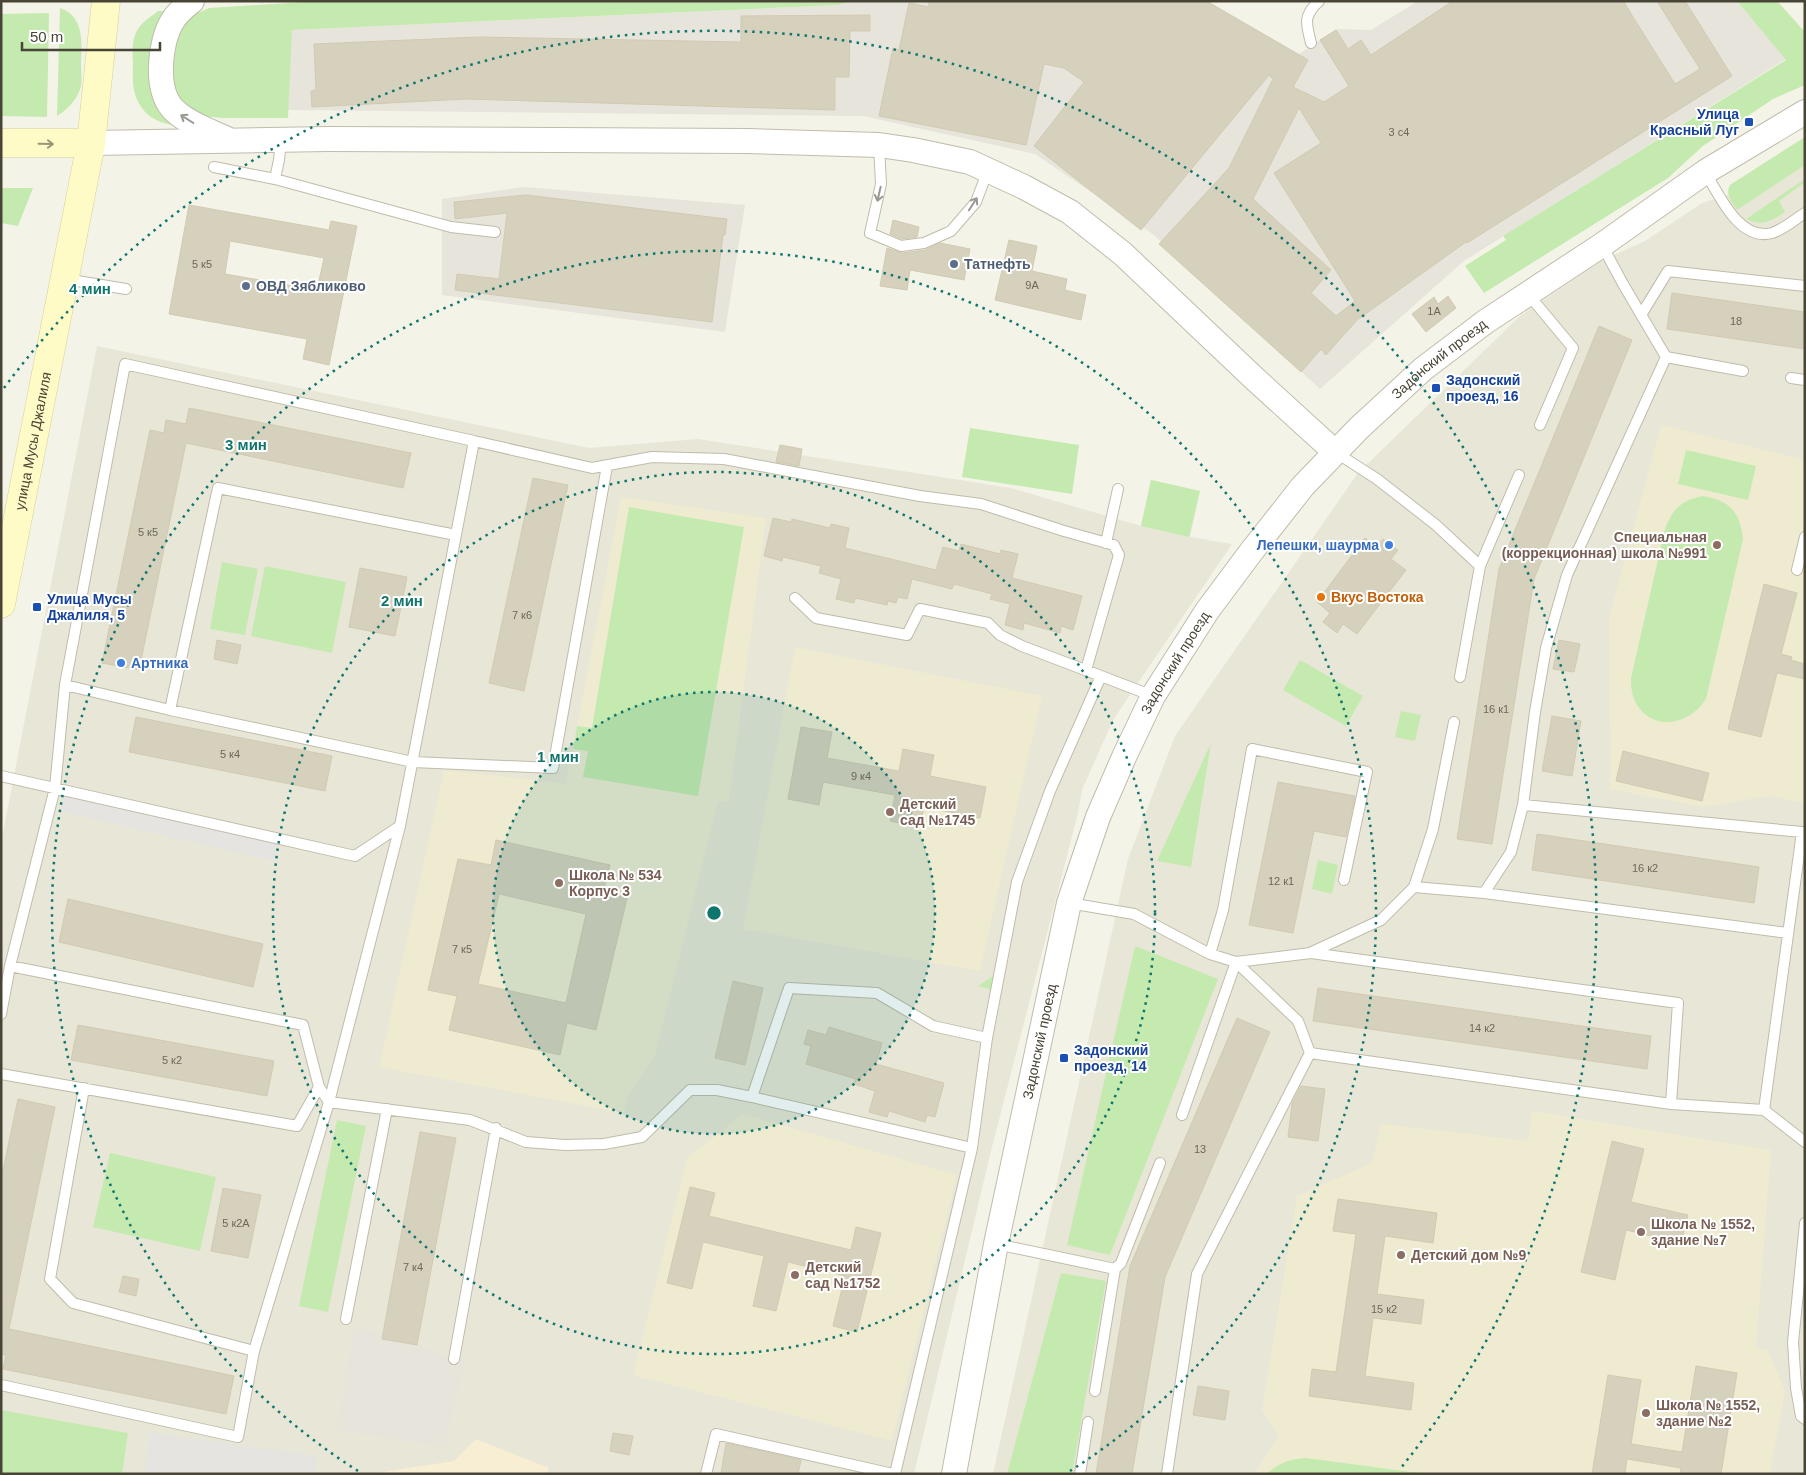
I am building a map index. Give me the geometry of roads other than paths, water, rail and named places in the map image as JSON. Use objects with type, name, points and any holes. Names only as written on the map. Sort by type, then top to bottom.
[{"type":"main road","name":"улица Мусы Джалиля","points":[[1,604],[91,143],[106,1]]},
{"type":"main road","points":[[1,143],[91,143]]},
{"type":"street","points":[[192,1],[174,18],[163,43],[161,68],[164,91],[168,102],[175,112],[230,141]]},
{"type":"street","name":"Задонский проезд","points":[[954,1474],[996,1244],[1069,903],[1098,817],[1153,696],[1207,611],[1303,486],[1423,369],[1479,326],[1602,245],[1705,172],[1805,112]]},
{"type":"street","points":[[91,143],[281,140],[747,141],[879,145],[970,162],[1024,187],[1070,212],[1123,254],[1336,452]]},
{"type":"lane","points":[[1311,43],[1306,23],[1310,10],[1319,1]]},
{"type":"lane","points":[[276,179],[280,160],[281,140]]},
{"type":"lane","points":[[879,145],[881,184],[870,233],[900,246],[924,243],[950,231],[976,202],[988,170]]},
{"type":"lane","points":[[214,167],[276,179],[451,228],[495,232]]},
{"type":"lane","points":[[1705,172],[1731,214],[1743,228],[1754,233],[1770,233],[1783,228],[1805,213]]},
{"type":"lane","points":[[1602,245],[1666,357],[1743,371]]},
{"type":"lane","points":[[1641,315],[1668,271],[1805,286]]},
{"type":"lane","points":[[64,278],[126,289]]},
{"type":"lane","points":[[1527,293],[1573,348],[1540,424]]},
{"type":"lane","points":[[1484,893],[1511,852],[1523,805],[1535,712],[1545,657],[1567,575],[1666,357]]},
{"type":"lane","points":[[1,1014],[10,966],[55,788],[65,686],[125,364],[592,468],[652,457],[724,459],[920,496],[981,504],[1064,532],[1114,545],[1119,555],[1086,670]]},
{"type":"lane","points":[[1791,378],[1805,380]]},
{"type":"lane","points":[[1,1385],[238,1437],[254,1351],[329,1102],[400,826],[474,441]]},
{"type":"lane","points":[[1336,452],[1377,480],[1436,525],[1480,566]]},
{"type":"lane","points":[[65,686],[413,762],[553,768],[607,466]]},
{"type":"lane","points":[[1460,677],[1480,566],[1518,475]]},
{"type":"lane","points":[[170,710],[218,488],[456,535]]},
{"type":"lane","points":[[1106,543],[1118,489]]},
{"type":"lane","points":[[1797,570],[1805,537]]},
{"type":"lane","points":[[795,598],[816,618],[907,634],[920,609],[988,623],[1000,635],[1022,646],[1153,696]]},
{"type":"lane","points":[[706,1474],[716,1434],[894,1474],[972,1148],[988,1038],[1017,882],[1050,792],[1101,676]]},
{"type":"lane","points":[[1311,953],[1381,920],[1414,887],[1433,829],[1454,722]]},
{"type":"lane","points":[[1210,954],[1223,910],[1252,749],[1367,772],[1344,880]]},
{"type":"lane","points":[[1,776],[355,856],[400,826]]},
{"type":"lane","points":[[1523,805],[1803,832],[1764,1110]]},
{"type":"lane","points":[[1414,887],[1484,893],[1788,933]]},
{"type":"lane","points":[[1069,903],[1134,914],[1210,954],[1236,962],[1311,953],[1678,1003],[1671,1104]]},
{"type":"lane","points":[[1167,1474],[1197,1274],[1310,1053],[1298,1021],[1236,962]]},
{"type":"lane","points":[[1182,1115],[1236,962]]},
{"type":"lane","points":[[10,966],[303,1025],[319,1087],[329,1102],[470,1120],[496,1128],[526,1142],[604,1144],[642,1137],[690,1090],[717,1090],[972,1148]]},
{"type":"lane","points":[[752,1097],[789,988],[877,993],[933,1026],[988,1038]]},
{"type":"lane","points":[[1310,1053],[1671,1104],[1764,1110],[1805,1142]]},
{"type":"lane","points":[[1,1074],[297,1126],[319,1087]]},
{"type":"lane","points":[[84,1088],[50,1279],[73,1303],[254,1351]]},
{"type":"lane","points":[[346,1318],[386,1109]]},
{"type":"lane","points":[[454,1358],[496,1128]]},
{"type":"lane","points":[[1095,1391],[1115,1269],[1121,1263],[1160,1163]]},
{"type":"lane","points":[[1805,1223],[1793,1342],[1801,1387],[1801,1416],[1805,1419]]},
{"type":"lane","points":[[996,1244],[1115,1269]]},
{"type":"lane","points":[[1080,1474],[1088,1422]]},
{"type":"place","name":"Улица Красный Луг","points":[[1749,122]]},
{"type":"place","name":"Татнефть","points":[[954,264]]},
{"type":"place","name":"ОВД Зябликово","points":[[246,286]]},
{"type":"place","name":"Задонский проезд, 16","points":[[1436,388]]},
{"type":"place","name":"Лепешки, шаурма","points":[[1389,545]]},
{"type":"place","name":"Специальная (коррекционная) школа №991","points":[[1717,545]]},
{"type":"place","name":"Вкус Востока","points":[[1321,597]]},
{"type":"place","name":"Улица Мусы Джалиля, 5","points":[[37,607]]},
{"type":"place","name":"Артника","points":[[121,663]]},
{"type":"place","name":"Детский сад №1745","points":[[890,812]]},
{"type":"place","name":"Школа № 534 Корпус 3","points":[[559,883]]},
{"type":"place","name":"Задонский проезд, 14","points":[[1064,1058]]},
{"type":"place","name":"Школа № 1552, здание №7","points":[[1641,1232]]},
{"type":"place","name":"Детский дом №9","points":[[1401,1255]]},
{"type":"place","name":"Детский сад №1752","points":[[795,1275]]},
{"type":"place","name":"Школа № 1552, здание №2","points":[[1646,1413]]}]
